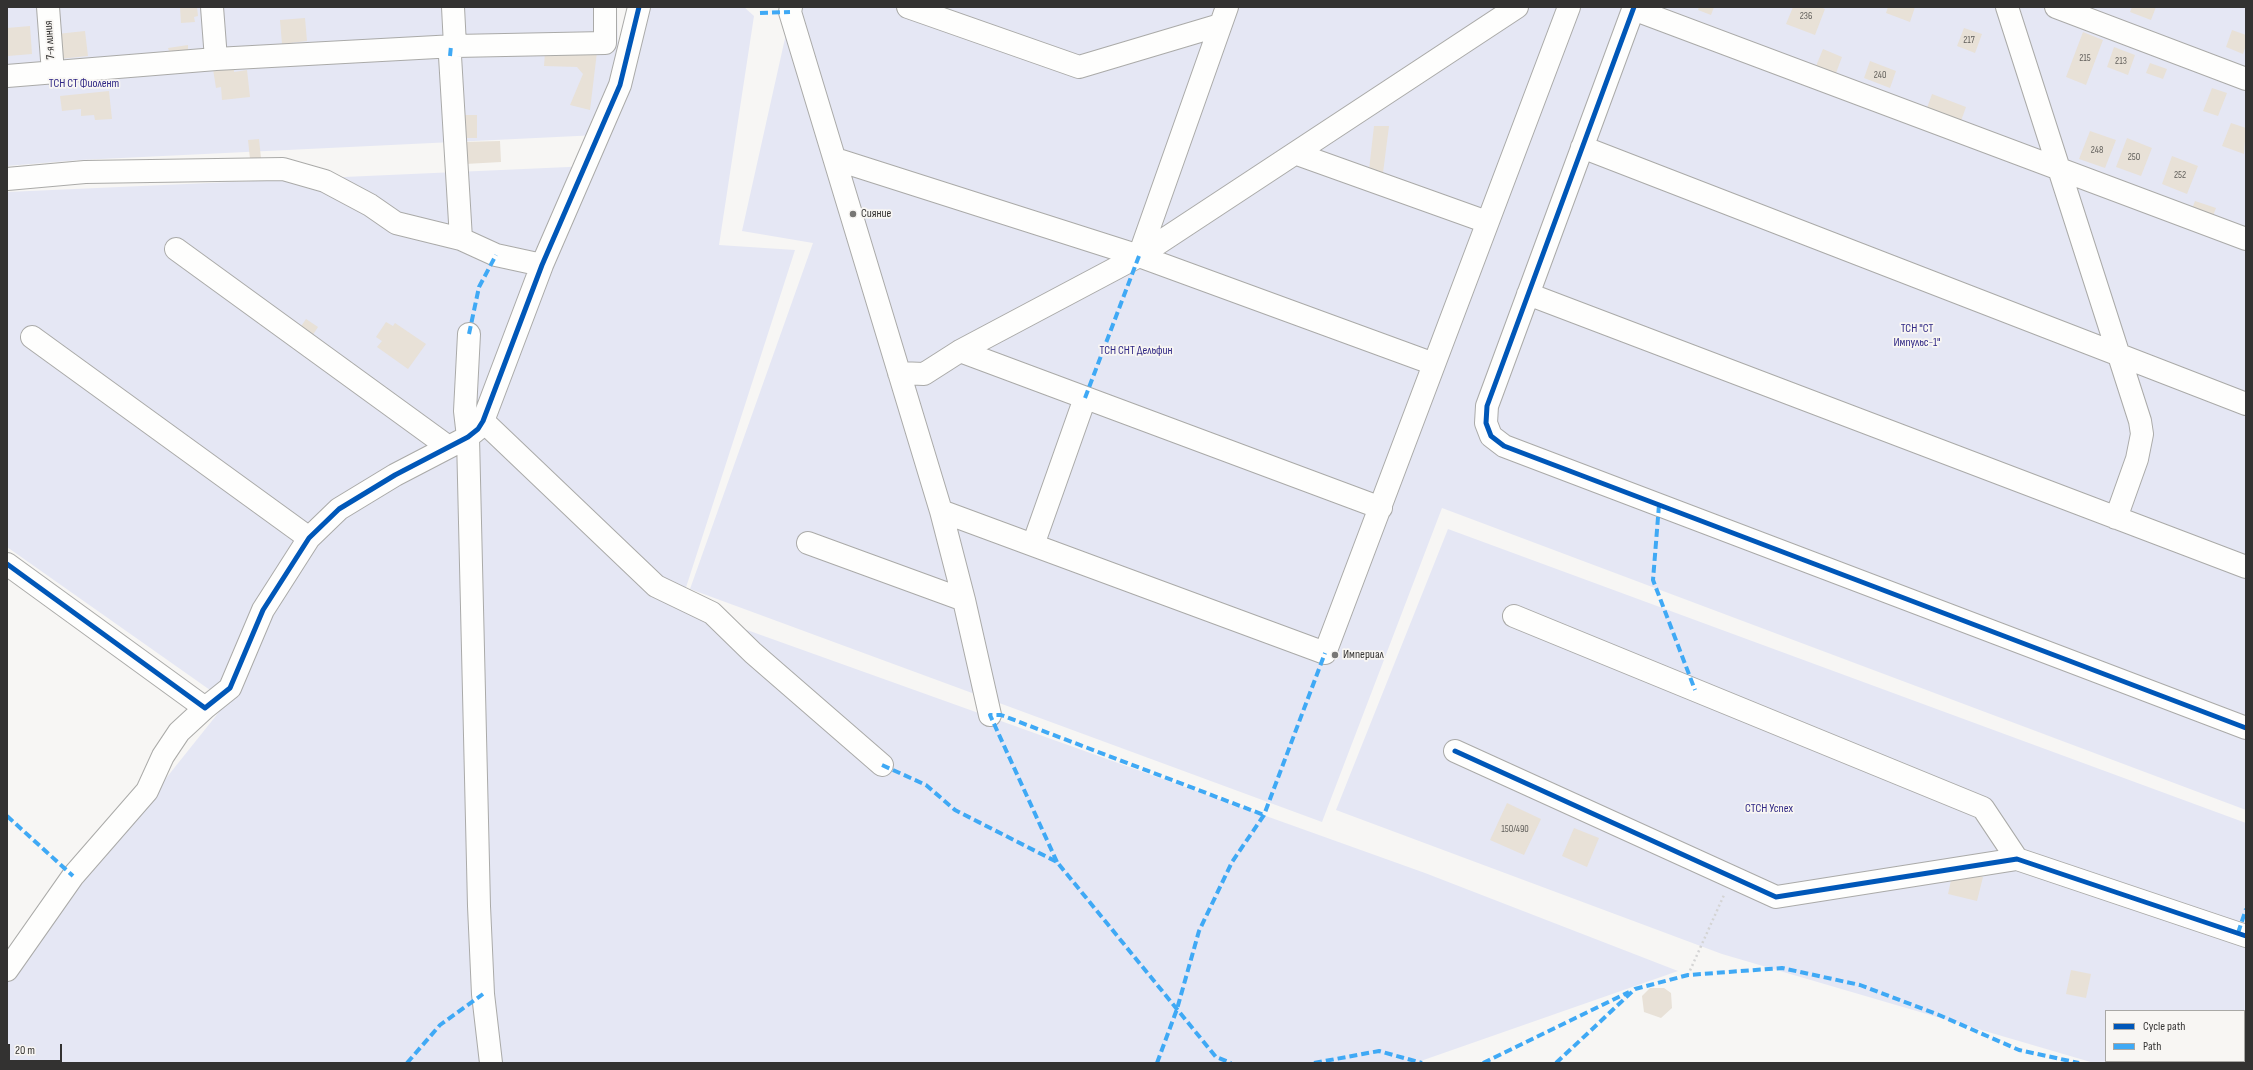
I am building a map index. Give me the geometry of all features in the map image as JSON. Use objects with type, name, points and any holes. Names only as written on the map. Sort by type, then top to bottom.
[{"type":"street","name":"7-я линия","points":[[48,7],[53,73]]},
{"type":"street","points":[[212,7],[216,60]]},
{"type":"street","points":[[453,7],[453,51],[460,239]]},
{"type":"street","points":[[7,76],[216,60],[453,51],[605,43],[605,7]]},
{"type":"street","points":[[490,1063],[483,994],[479,906],[476,429],[542,264],[620,85],[639,7]]},
{"type":"street","points":[[791,7],[790,12],[941,511],[964,600],[990,715]]},
{"type":"street","points":[[908,7],[1079,67],[1223,16]]},
{"type":"street","points":[[899,373],[924,374],[960,351],[1139,256],[1297,154],[1517,7]]},
{"type":"street","points":[[941,511],[1325,653],[1569,7]]},
{"type":"street","points":[[2007,7],[2140,421],[2142,434],[2137,459],[2116,518]]},
{"type":"street","points":[[2056,7],[2246,79]]},
{"type":"street","points":[[2246,239],[1634,8],[1487,406],[1486,423],[1491,436],[1504,446],[2246,728]]},
{"type":"street","points":[[1139,256],[1223,16]]},
{"type":"street","points":[[1582,147],[2246,404]]},
{"type":"street","points":[[1297,154],[1487,222]]},
{"type":"street","points":[[835,159],[1139,256],[1434,364]]},
{"type":"street","points":[[7,179],[85,172],[283,169],[325,181],[370,205],[396,223],[460,239],[496,255],[542,264]]},
{"type":"street","points":[[176,249],[447,446]]},
{"type":"street","points":[[1528,294],[2246,568]]},
{"type":"street","points":[[469,334],[465,411],[476,429],[656,586],[712,613],[753,653],[882,765]]},
{"type":"street","points":[[32,337],[309,538]]},
{"type":"street","points":[[960,351],[1381,508]]},
{"type":"street","points":[[1033,545],[1085,398]]},
{"type":"street","points":[[7,970],[73,876],[147,791],[163,756],[179,732],[230,688],[262,610],[309,538],[339,510],[476,429]]},
{"type":"street","points":[[808,544],[964,600]]},
{"type":"street","points":[[7,564],[205,708]]},
{"type":"street","points":[[1514,616],[1983,808],[2017,858]]},
{"type":"street","points":[[1455,750],[1776,897],[2017,858],[2246,936]]},
{"type":"path","points":[[1688,975],[1732,876]]},
{"type":"green space","name":"ТСН СТ Фиолент","points":[[7,7],[617,7],[618,56],[598,135],[80,160],[7,166]]},
{"type":"green space","points":[[644,7],[744,7],[754,16],[719,245],[795,250],[680,606],[1425,873],[1678,971],[1415,1063],[7,1063],[7,977],[227,702],[7,547],[7,192],[591,166]]},
{"type":"green space","points":[[792,7],[2246,7],[2246,810],[1442,508],[1322,822],[690,589],[813,243],[742,231]]},
{"type":"green space","name":"СТСН Успех","points":[[1448,529],[2246,823],[2246,1063],[2094,1063],[1722,954],[1336,810]]},
{"type":"building","points":[[180,7],[197,7],[198,16],[194,17],[195,22],[181,23]]},
{"type":"building","points":[[1699,7],[1714,7],[1711,15],[1698,10]]},
{"type":"building","points":[[1793,7],[1820,7],[1825,9],[1815,35],[1786,24]]},
{"type":"building","points":[[1888,7],[1915,7],[1910,22],[1886,13]]},
{"type":"building","points":[[2132,7],[2156,7],[2151,20],[2130,12]]},
{"type":"building","points":[[305,18],[307,41],[282,44],[280,20]]},
{"type":"building","points":[[30,26],[32,54],[8,56],[7,28]]},
{"type":"building","points":[[1964,28],[1982,34],[1975,53],[1957,46]]},
{"type":"building","points":[[2232,30],[2246,35],[2246,45],[2243,54],[2226,47]]},
{"type":"building","points":[[85,31],[88,56],[60,59],[57,34]]},
{"type":"building","points":[[2083,32],[2103,40],[2086,85],[2066,77]]},
{"type":"building","points":[[188,45],[188,55],[171,57],[168,48]]},
{"type":"building","points":[[2114,47],[2135,55],[2128,75],[2107,67]]},
{"type":"building","points":[[1823,49],[1842,57],[1836,73],[1816,66]]},
{"type":"building","points":[[545,52],[597,52],[590,110],[570,105],[583,74],[577,67],[544,66]]},
{"type":"building","points":[[1870,61],[1896,71],[1890,88],[1864,78]]},
{"type":"building","points":[[2150,63],[2167,69],[2163,79],[2146,73]]},
{"type":"building","points":[[234,67],[234,72],[247,70],[250,97],[222,100],[221,87],[216,88],[213,69]]},
{"type":"building","points":[[2212,88],[2227,93],[2218,116],[2203,111]]},
{"type":"building","points":[[109,91],[112,119],[95,120],[94,115],[81,116],[81,109],[62,111],[60,96]]},
{"type":"building","points":[[1932,94],[1966,107],[1961,121],[1927,108]]},
{"type":"building","points":[[459,115],[477,115],[477,138],[460,138]]},
{"type":"building","points":[[2231,123],[2246,128],[2244,154],[2222,146]]},
{"type":"building","points":[[1374,126],[1389,126],[1383,173],[1369,170]]},
{"type":"building","points":[[2090,131],[2116,140],[2105,168],[2079,159]]},
{"type":"building","points":[[2127,138],[2152,148],[2141,176],[2116,167]]},
{"type":"building","points":[[259,139],[261,158],[250,159],[248,140]]},
{"type":"building","points":[[500,141],[501,162],[465,164],[464,142]]},
{"type":"building","points":[[2172,156],[2198,166],[2187,194],[2162,184]]},
{"type":"building","points":[[2195,201],[2216,208],[2211,221],[2190,214]]},
{"type":"building","points":[[306,319],[318,327],[312,336],[300,328]]},
{"type":"building","points":[[386,322],[393,326],[395,323],[426,344],[408,369],[377,347],[382,341],[376,337]]},
{"type":"building","points":[[1507,803],[1541,819],[1524,855],[1490,840]]},
{"type":"building","points":[[1574,828],[1599,838],[1587,867],[1562,856]]},
{"type":"building","points":[[1953,871],[1983,877],[1977,901],[1948,894]]},
{"type":"building","points":[[2071,970],[2091,974],[2086,998],[2066,994]]},
{"type":"building","points":[[1650,988],[1664,988],[1671,993],[1672,1008],[1661,1018],[1644,1012],[1642,996]]},
{"type":"marked path","points":[[760,13],[790,12]]},
{"type":"marked path","points":[[450,56],[451,46]]},
{"type":"marked path","points":[[469,334],[479,287],[496,255]]},
{"type":"marked path","points":[[1085,398],[1139,256]]},
{"type":"marked path","points":[[1659,505],[1653,580],[1695,690]]},
{"type":"marked path","points":[[1157,1063],[1177,1009],[1199,931],[1232,862],[1264,815],[1325,653]]},
{"type":"marked path","points":[[1057,862],[990,715],[1001,715],[1264,815]]},
{"type":"marked path","points":[[882,765],[926,785],[955,810],[1057,862],[1216,1057],[1231,1063]]},
{"type":"marked path","points":[[7,816],[73,876]]},
{"type":"marked path","points":[[2238,933],[2246,909]]},
{"type":"marked path","points":[[1556,1063],[1635,989],[1688,975],[1782,968],[1860,985],[1939,1015],[2019,1050],[2079,1063]]},
{"type":"marked path","points":[[1483,1063],[1629,992]]},
{"type":"marked path","points":[[407,1063],[440,1025],[483,994]]},
{"type":"marked path","points":[[1314,1063],[1379,1051],[1422,1063]]},
{"type":"cycle path","points":[[7,564],[205,708],[230,688],[263,610],[309,538],[339,509],[395,475],[468,437],[478,429],[483,421],[542,265],[620,85],[639,7]]},
{"type":"cycle path","points":[[1634,7],[1487,406],[1486,423],[1491,436],[1504,446],[2246,728]]},
{"type":"cycle path","points":[[1455,751],[1776,897],[2017,859],[2246,936]]},
{"type":"place","name":"Сияние","points":[[853,214]]},
{"type":"place","name":"Империал","points":[[1335,655]]},
{"type":"park label","name":"ТСН \"СТ Импульс-1\"","points":[[1917,336]]},
{"type":"park label","name":"ТСН СНТ Дельфин","points":[[1136,351]]}]
